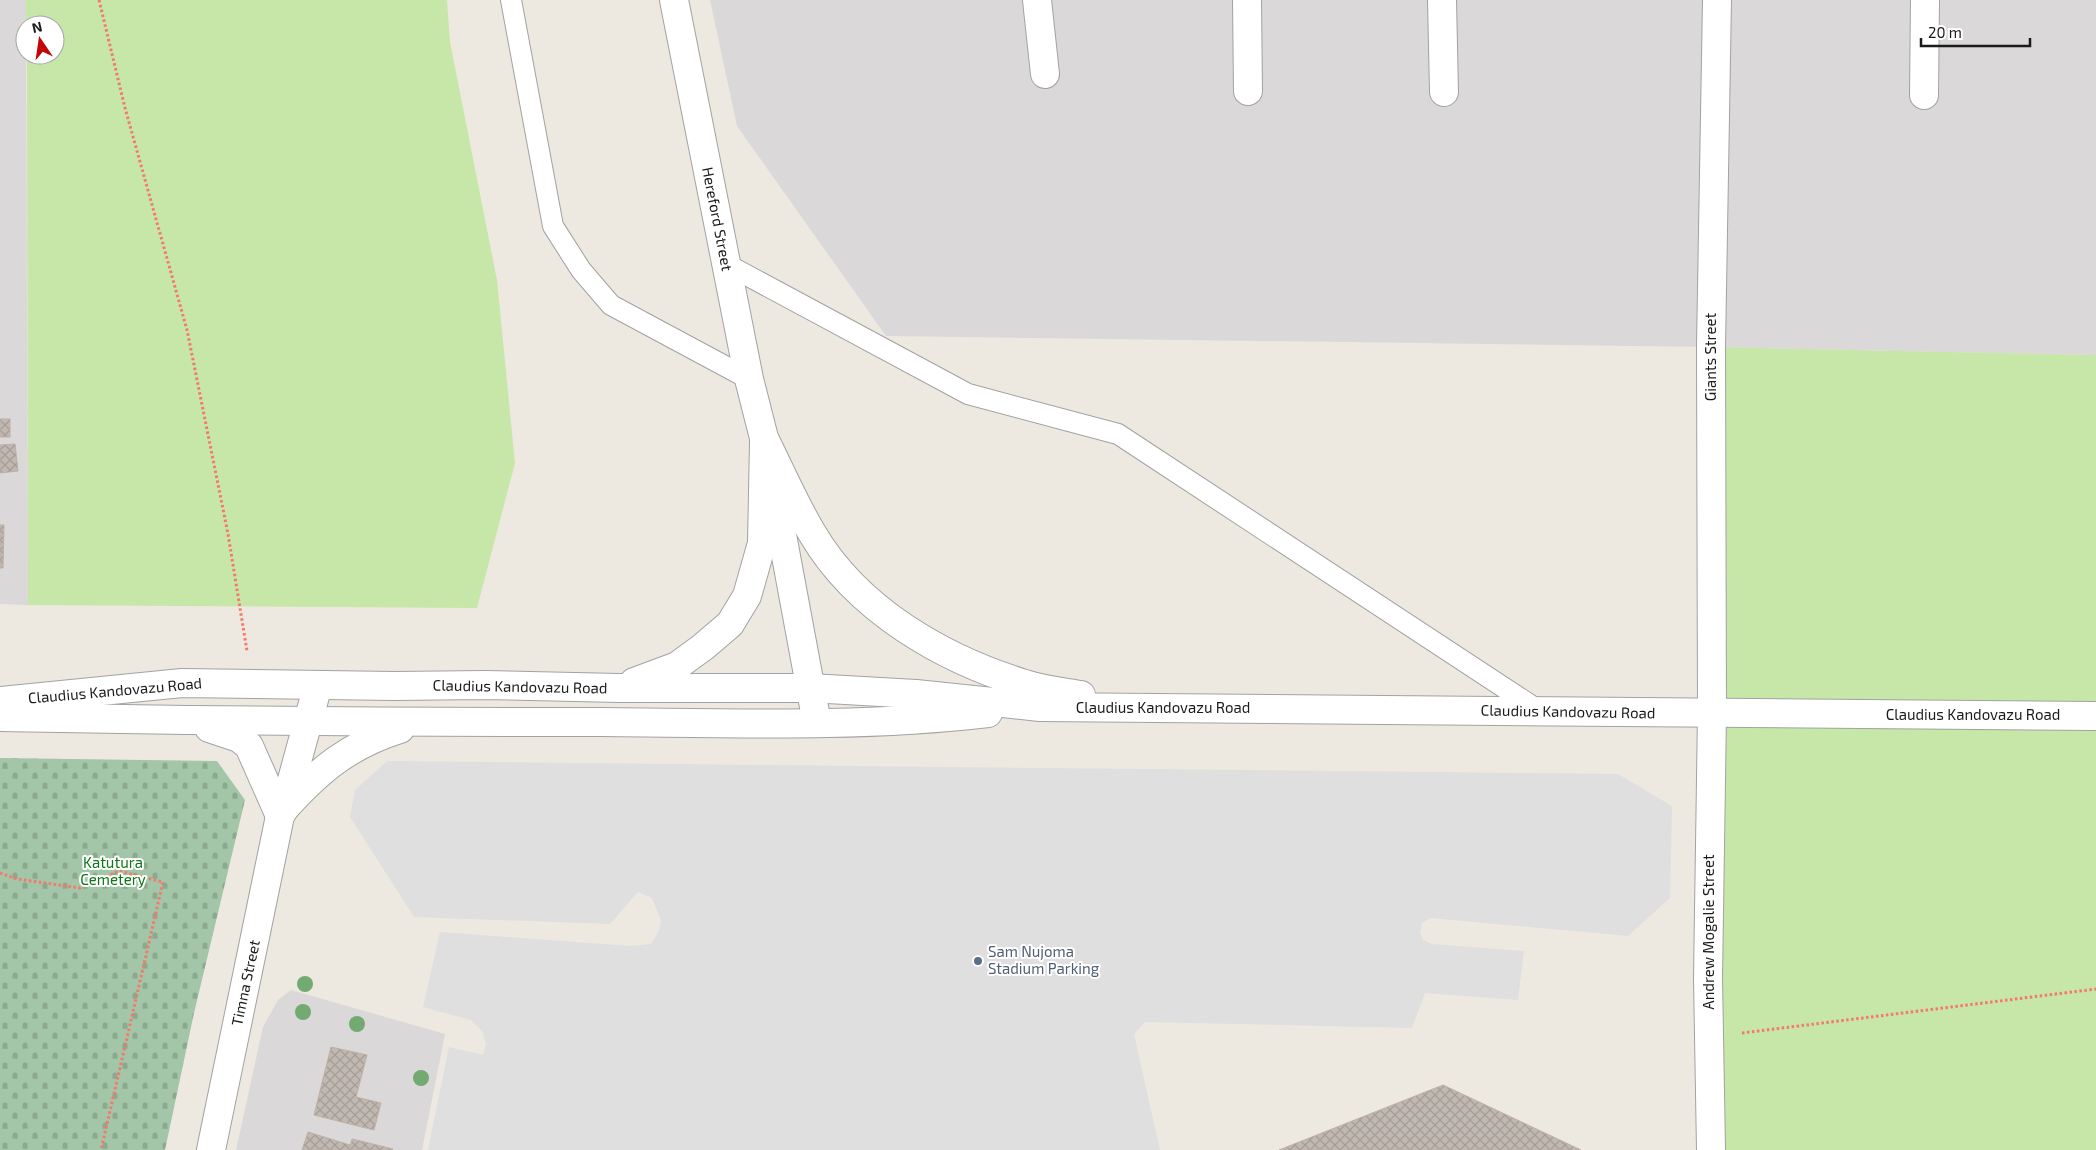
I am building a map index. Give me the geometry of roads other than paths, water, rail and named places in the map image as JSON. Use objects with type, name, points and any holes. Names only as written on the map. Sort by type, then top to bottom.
[{"type":"street","name":"Hereford Street","points":[[674,0],[749,379],[764,438]]},
{"type":"street","points":[[1037,0],[1045,74]]},
{"type":"street","points":[[1246,0],[1248,91]]},
{"type":"street","points":[[1442,0],[1444,92]]},
{"type":"street","name":"Giants Street","points":[[1712,713],[1710,347],[1717,0]]},
{"type":"street","points":[[1924,95],[1925,0]]},
{"type":"street","points":[[764,438],[817,723]]},
{"type":"street","points":[[619,688],[677,666],[730,624],[743,603],[747,596],[762,543],[764,438]]},
{"type":"street","points":[[764,438],[813,534],[868,602],[917,636],[974,665],[1026,685],[1148,708]]},
{"type":"street","name":"Claudius Kandovazu Road","points":[[0,701],[182,682],[619,688],[810,688],[916,694],[1040,707],[2096,716]]},
{"type":"street","name":"Timna Street","points":[[211,1150],[282,812],[318,684]]},
{"type":"street","name":"Claudius Kandovazu Road","points":[[0,717],[308,722],[817,723],[945,718],[1040,707]]},
{"type":"street","name":"Andrew Mogalie Street","points":[[1711,1150],[1709,1037],[1712,713]]},
{"type":"street","points":[[180,721],[223,731],[249,746],[282,812],[313,777],[349,750],[378,736],[421,722]]},
{"type":"lane","points":[[511,0],[553,226],[581,270],[611,305],[749,379]]},
{"type":"lane","points":[[726,264],[968,394],[1118,434],[1541,712]]},
{"type":"place","name":"Sam Nujoma Stadium Parking","points":[[978,961]]},
{"type":"park label","name":"Katutura Cemetery","points":[[113,872]]}]
